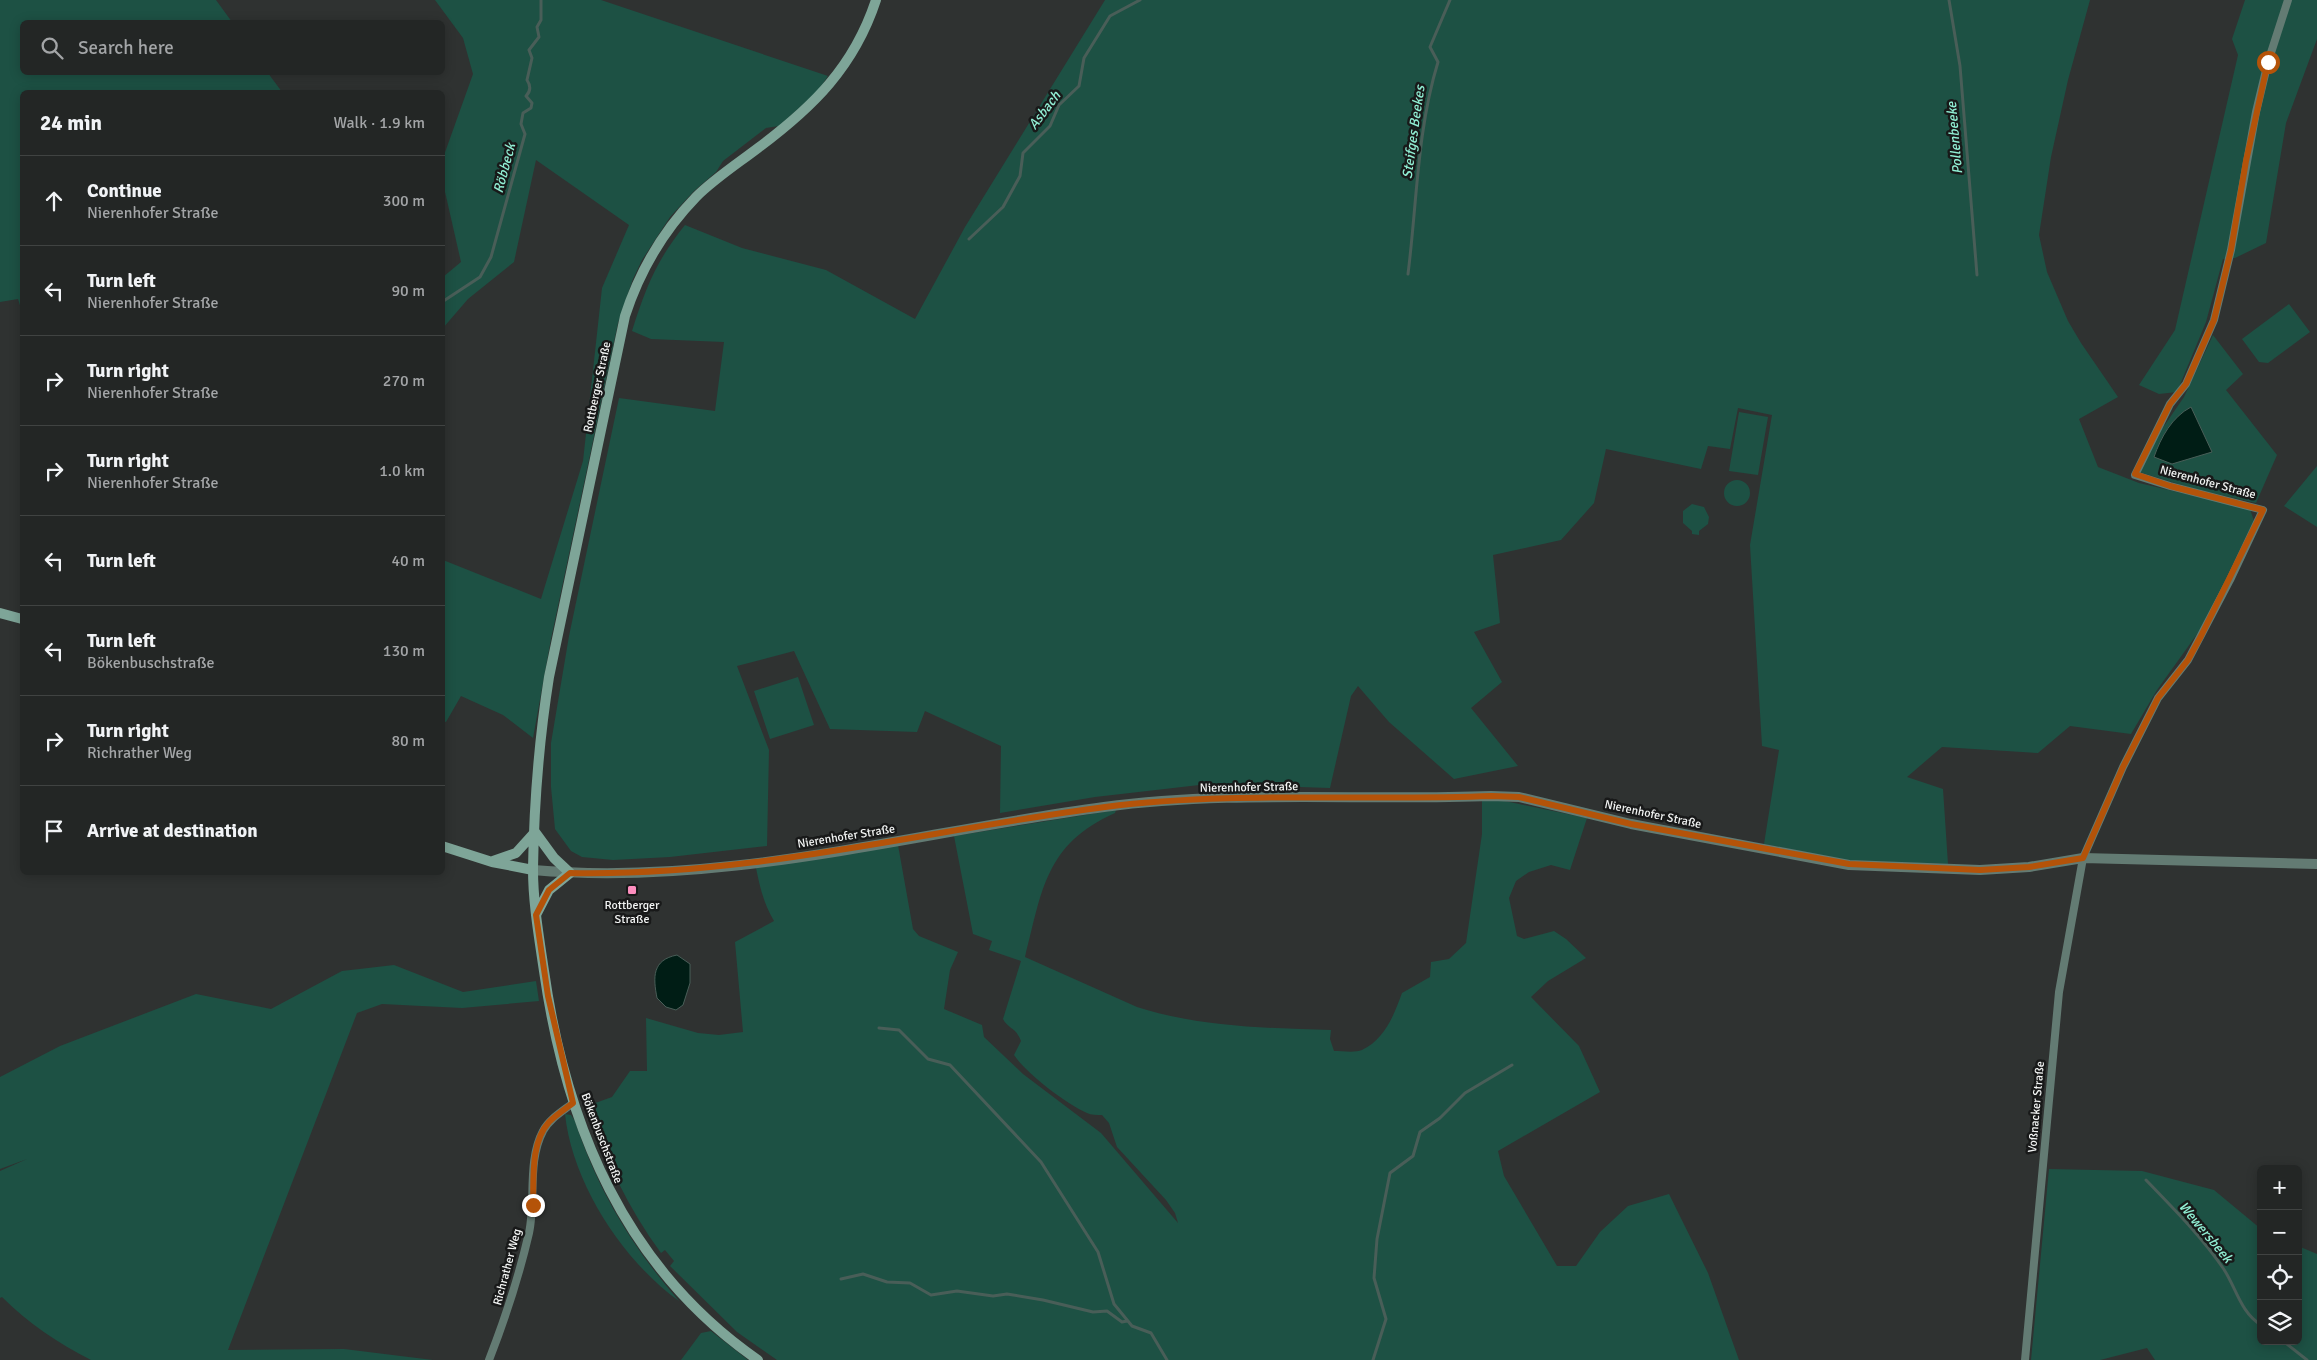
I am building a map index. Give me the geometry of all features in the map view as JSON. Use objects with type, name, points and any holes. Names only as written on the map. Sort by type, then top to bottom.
[{"type":"main road","name":"Rottberger Straße","points":[[533,870],[541,729],[549,677],[623,326],[632,297],[647,261],[677,218],[709,186],[802,113],[840,73],[866,29],[876,0]]},
{"type":"main road","points":[[0,613],[20,618]]},
{"type":"main road","points":[[492,862],[516,853],[535,832],[554,858],[570,873],[549,890],[536,915]]},
{"type":"main road","points":[[445,847],[492,862],[533,870]]},
{"type":"main road","name":"Bökenbuschstraße","points":[[533,870],[536,915],[548,996],[573,1103],[596,1163],[611,1195],[646,1252],[677,1291],[700,1313],[758,1360]]},
{"type":"street","name":"Nierenhofer Straße","points":[[2083,858],[2102,812],[2158,698],[2188,660],[2263,510],[2170,486],[2135,474],[2170,404],[2186,384],[2214,320],[2231,250],[2256,112],[2268,62],[2288,0]]},
{"type":"street","name":"Nierenhofer Straße","points":[[533,870],[570,873],[645,873],[768,861],[1106,807],[1169,802],[1492,796],[1519,797],[1631,824],[1849,864],[1980,870],[2029,867],[2083,858],[2317,864]]},
{"type":"street","name":"Voßnacker Straße","points":[[2025,1360],[2059,992],[2083,858]]},
{"type":"street","name":"Richrather Weg","points":[[489,1360],[500,1332],[529,1232],[533,1205],[535,1166],[541,1136],[549,1122],[573,1103]]},
{"type":"shaded area","points":[[0,0],[216,0],[231,20],[20,20],[20,75],[269,75],[281,90],[20,90],[20,306],[18,299],[0,302]]},
{"type":"shaded area","points":[[435,0],[601,0],[828,76],[818,91],[779,126],[766,128],[723,161],[716,172],[694,191],[670,217],[642,260],[633,279],[618,323],[551,639],[533,738],[503,715],[461,696],[445,722],[445,561],[541,599],[583,461],[602,288],[629,225],[536,160],[514,262],[468,299],[445,326],[445,275],[461,262],[445,192],[445,152],[473,74],[463,38]]},
{"type":"shaded area","points":[[1105,0],[2090,0],[2068,80],[2051,157],[2039,235],[2047,272],[2068,321],[2118,397],[2079,419],[2098,467],[2139,483],[2250,509],[2254,521],[2205,623],[2157,690],[2131,734],[2070,726],[2038,753],[1942,747],[1907,777],[1943,789],[1948,864],[1850,861],[1764,844],[1779,750],[1762,746],[1750,545],[1772,415],[1738,408],[1730,449],[1708,446],[1701,469],[1606,449],[1594,503],[1561,540],[1493,555],[1500,623],[1474,632],[1502,682],[1471,708],[1518,766],[1454,779],[1389,722],[1358,686],[1351,696],[1330,788],[1208,784],[1095,797],[1000,813],[1001,746],[925,711],[917,732],[830,729],[794,651],[737,666],[769,750],[767,846],[670,857],[613,860],[582,857],[571,851],[555,829],[551,787],[551,743],[569,636],[619,398],[715,411],[724,342],[651,339],[632,331],[647,288],[666,251],[685,225],[742,248],[826,270],[915,319],[965,227]]},
{"type":"shaded area","points":[[2245,0],[2317,0],[2317,39],[2286,123],[2266,243],[2235,258],[2223,259],[2206,322],[2177,392],[2159,394],[2139,385],[2175,330],[2238,55],[2232,39]]},
{"type":"shaded area","points":[[2289,304],[2310,332],[2268,363],[2259,362],[2242,339]]},
{"type":"shaded area","points":[[2213,335],[2243,374],[2226,390],[2277,455],[2256,503],[2195,489],[2139,472],[2155,439],[2184,397]]},
{"type":"shaded area","points":[[2191,407],[2212,452],[2172,464],[2154,457],[2168,428],[2178,416]]},
{"type":"shaded area","points":[[1739,412],[1768,417],[1758,475],[1729,471]]},
{"type":"shaded area","points":[[2317,466],[2317,527],[2284,506]]},
{"type":"shaded area","points":[[1737,480],[1746,484],[1750,493],[1746,502],[1737,506],[1728,502],[1724,493],[1728,484]]},
{"type":"shaded area","points":[[1692,504],[1704,507],[1709,517],[1708,524],[1699,531],[1699,535],[1692,534],[1692,531],[1683,523],[1683,511]]},
{"type":"shaded area","points":[[798,677],[814,725],[770,739],[754,691]]},
{"type":"shaded area","points":[[1482,800],[1500,800],[1587,818],[1570,870],[1551,865],[1529,872],[1516,881],[1509,898],[1517,936],[1524,939],[1554,931],[1566,939],[1586,958],[1548,981],[1531,997],[1579,1046],[1600,1092],[1498,1151],[1504,1176],[1557,1266],[1576,1266],[1600,1232],[1628,1206],[1669,1194],[1708,1273],[1739,1360],[777,1360],[737,1332],[670,1266],[674,1261],[665,1250],[661,1253],[618,1183],[587,1106],[612,1097],[630,1071],[647,1071],[646,1018],[698,1033],[719,1035],[743,1032],[735,942],[774,921],[763,896],[756,868],[898,845],[913,929],[919,936],[958,952],[950,970],[944,1009],[982,1025],[984,1037],[1023,1074],[1101,1133],[1178,1223],[1175,1213],[1166,1200],[1117,1147],[1109,1123],[1102,1115],[1087,1113],[1058,1095],[1028,1071],[1014,1055],[1021,1041],[1017,1033],[1003,1019],[1021,961],[989,950],[992,941],[973,934],[954,836],[1116,810],[1115,813],[1092,825],[1074,839],[1060,855],[1042,891],[1025,957],[1137,1007],[1161,1014],[1209,1023],[1331,1030],[1330,1039],[1334,1051],[1356,1051],[1370,1045],[1383,1033],[1392,1018],[1402,993],[1430,977],[1431,962],[1449,959],[1466,943],[1482,834]]},
{"type":"shaded area","points":[[677,955],[690,964],[690,983],[683,1005],[676,1010],[666,1007],[657,998],[655,976],[659,965],[663,961]]},
{"type":"shaded area","points":[[394,965],[463,992],[536,981],[539,1001],[462,1008],[382,1004],[357,1013],[228,1350],[344,1349],[433,1360],[91,1360],[44,1332],[2,1297],[0,1298],[0,1171],[27,1159],[0,1169],[0,1077],[60,1046],[196,994],[271,1009],[342,971]]},
{"type":"shaded area","points":[[565,1114],[571,1115],[575,1121],[605,1194],[631,1238],[679,1301],[639,1265],[620,1242],[604,1218],[589,1193],[578,1167]]},
{"type":"shaded area","points":[[2049,1169],[2142,1171],[2214,1190],[2257,1226],[2257,1345],[2302,1345],[2302,1248],[2317,1254],[2317,1360],[2155,1360],[2147,1348],[2100,1360],[2031,1360]]},
{"type":"shaded area","points":[[711,1331],[748,1360],[681,1360],[701,1333]]},
{"type":"waterway","name":"Röbbeck","points":[[445,300],[480,277],[491,257],[525,134],[521,124],[523,113],[531,108],[532,103],[526,96],[530,90],[527,80],[532,58],[529,50],[539,37],[537,27],[541,20],[541,0]]},
{"type":"waterway","name":"Asbach","points":[[969,239],[1003,207],[1020,176],[1023,153],[1050,126],[1059,105],[1079,86],[1084,58],[1110,16],[1140,0]]},
{"type":"waterway","name":"Steifges Beekes","points":[[1408,274],[1418,167],[1426,114],[1438,62],[1430,47],[1450,0]]},
{"type":"waterway","name":"Pollenbeeke","points":[[1949,0],[1960,66],[1977,275]]},
{"type":"waterway","points":[[879,1028],[899,1030],[928,1059],[950,1065],[1041,1162],[1098,1252],[1114,1304],[1132,1326],[1151,1333],[1167,1360]]},
{"type":"waterway","points":[[1373,1360],[1386,1319],[1374,1278],[1377,1239],[1390,1173],[1413,1156],[1420,1132],[1440,1118],[1465,1093],[1512,1065]]},
{"type":"waterway","name":"Wewersbeek","points":[[2146,1180],[2186,1222],[2223,1268],[2243,1306],[2257,1322]]},
{"type":"waterway","points":[[841,1279],[863,1274],[887,1282],[910,1283],[931,1295],[957,1291],[993,1296],[1007,1294],[1043,1300],[1093,1312],[1107,1311],[1122,1322],[1127,1321]]},
{"type":"waterway","name":"Wewersbeek","points":[[2288,1345],[2307,1360]]},
{"type":"place","name":"Rottberger Straße","points":[[632,890]]},
{"type":"route","points":[[533,1205],[536,1152],[539,1141],[549,1122],[573,1103],[558,1047],[536,915],[549,890],[570,873],[619,874],[670,871],[768,861],[1106,807],[1187,800],[1492,796],[1519,797],[1631,824],[1849,864],[1980,870],[2029,867],[2083,858],[2123,767],[2158,698],[2188,660],[2230,580],[2263,510],[2170,486],[2135,474],[2170,404],[2186,384],[2214,320],[2231,250],[2246,161],[2268,62]]}]
